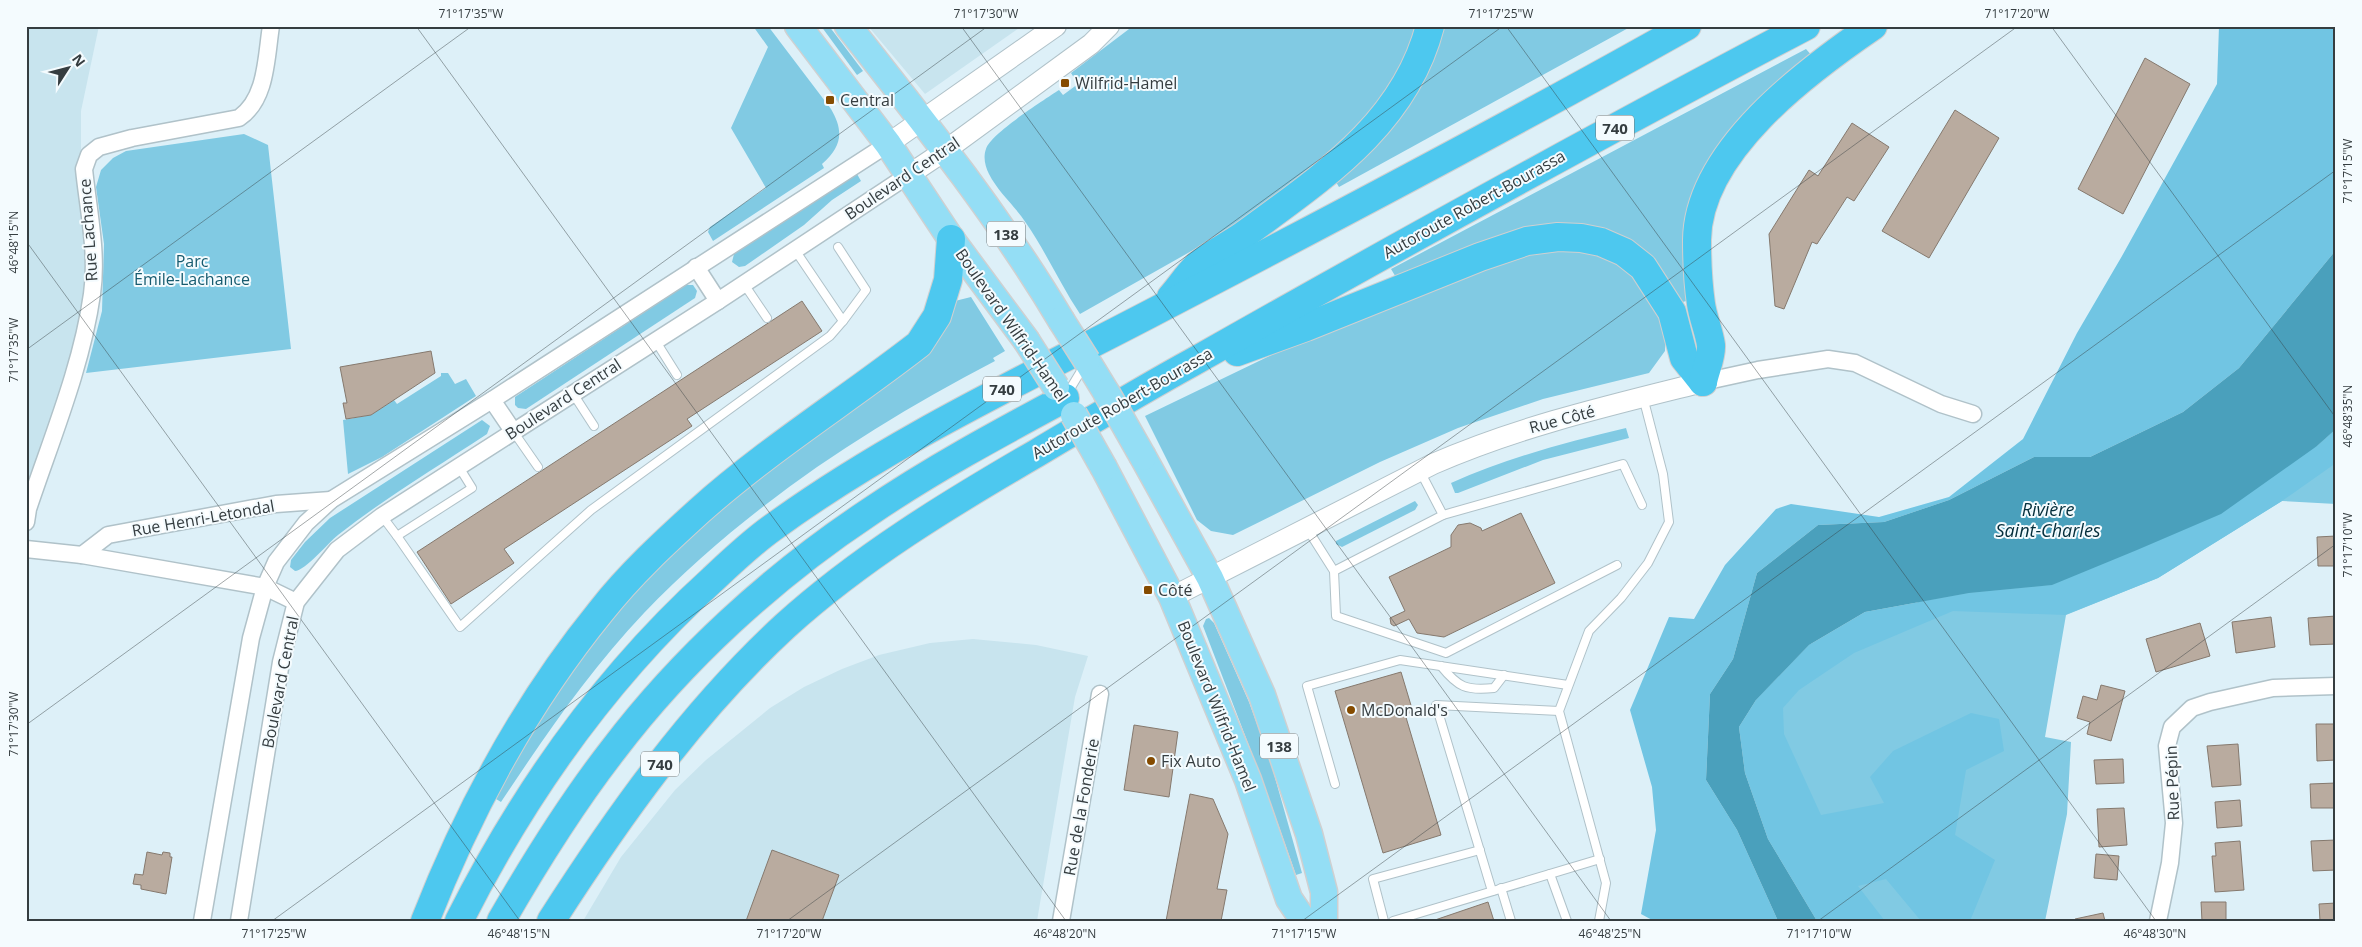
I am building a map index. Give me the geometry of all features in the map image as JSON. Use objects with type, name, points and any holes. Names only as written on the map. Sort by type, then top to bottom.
[{"type":"highway","points":[[1163,307],[1197,266],[1292,199],[1364,140],[1395,104],[1415,70],[1430,26]]},
{"type":"highway","name":"740","points":[[459,921],[515,818],[586,718],[633,659],[683,606],[768,530],[900,446],[987,396],[1163,307],[1687,26]]},
{"type":"highway","name":"Autoroute Robert-Bourassa","points":[[551,921],[627,807],[678,741],[748,661],[789,623],[838,583],[902,536],[986,482],[1164,378],[1434,226],[1806,26]]},
{"type":"highway","points":[[1703,382],[1711,346],[1701,304],[1697,237],[1703,208],[1713,180],[1728,155],[1773,103],[1811,70],[1873,26]]},
{"type":"highway","points":[[1164,378],[1306,327],[1480,257],[1527,241],[1558,237],[1581,238],[1601,242],[1624,252],[1643,267],[1672,312],[1684,358],[1703,382]]},
{"type":"highway","points":[[424,921],[484,791],[555,672],[601,610],[653,554],[701,510],[919,344],[937,316],[948,280],[951,239]]},
{"type":"highway","points":[[501,921],[550,840],[614,749],[693,658],[742,611],[804,560],[866,514],[923,478],[1064,398]]},
{"type":"main road","name":"Boulevard Wilfrid-Hamel","points":[[798,26],[888,144],[907,176],[951,239],[1026,340],[1064,398],[1104,468],[1172,597],[1248,780],[1289,899],[1304,921]]},
{"type":"main road","name":"138","points":[[848,26],[946,150],[1031,270],[1144,457],[1210,578],[1262,695],[1286,765],[1324,892],[1324,921]]},
{"type":"street","name":"Rue Lachance","points":[[26,522],[28,509],[79,354],[92,293],[92,256],[84,168],[89,155],[99,147],[125,140],[239,118],[249,111],[259,95],[271,26]]},
{"type":"street","points":[[202,921],[251,638],[265,587],[276,562],[306,523],[331,500],[492,400],[888,144],[1056,26]]},
{"type":"street","name":"Boulevard Central","points":[[239,921],[282,662],[296,602],[337,550],[382,516],[460,467],[572,392],[744,284],[946,150],[1091,44],[1109,26]]},
{"type":"street","points":[[696,267],[718,300]]},
{"type":"street","name":"Rue Côté","points":[[1172,597],[1467,449],[1518,431],[1703,382],[1828,358],[1855,363],[1941,404],[1973,414]]},
{"type":"street","points":[[492,400],[513,431]]},
{"type":"street","name":"Rue Henri-Letondal","points":[[82,554],[108,536],[276,504],[331,500]]},
{"type":"street","name":"Rue Henri-Letondal","points":[[26,549],[82,554],[265,587],[296,602]]},
{"type":"street","name":"Rue Pépin","points":[[2158,921],[2170,863],[2174,822],[2167,746],[2172,727],[2192,708],[2210,702],[2273,688],[2336,686]]},
{"type":"street","name":"Rue de la Fonderie","points":[[1061,921],[1100,694]]},
{"type":"lane","points":[[382,516],[460,627],[591,510],[830,336],[844,321],[866,290],[838,247]]},
{"type":"lane","points":[[795,250],[844,321]]},
{"type":"lane","points":[[744,284],[767,318]]},
{"type":"lane","points":[[655,340],[677,375]]},
{"type":"lane","points":[[1064,398],[1087,361]]},
{"type":"lane","points":[[572,392],[594,426]]},
{"type":"lane","points":[[1599,921],[1606,883],[1559,711],[1589,631],[1621,598],[1648,563],[1669,522],[1663,474],[1643,397]]},
{"type":"lane","points":[[513,431],[538,467]]},
{"type":"lane","points":[[1334,571],[1443,515],[1623,464],[1642,505]]},
{"type":"lane","points":[[397,536],[472,488],[460,467]]},
{"type":"lane","points":[[1420,471],[1443,515]]},
{"type":"lane","points":[[1307,528],[1334,571],[1336,616],[1446,653],[1617,564]]},
{"type":"lane","points":[[1335,784],[1307,686],[1400,660],[1568,685]]},
{"type":"lane","points":[[1441,666],[1454,682],[1475,690],[1494,688],[1504,675]]},
{"type":"lane","points":[[1492,891],[1436,705],[1559,711]]},
{"type":"lane","points":[[1384,921],[1373,879],[1480,850]]},
{"type":"lane","points":[[1393,921],[1600,859]]},
{"type":"lane","points":[[1550,874],[1567,921]]},
{"type":"lane","points":[[1501,888],[1511,921]]},
{"type":"shaded area","points":[[26,26],[99,26],[81,111],[81,198],[91,252],[75,356],[26,504]]},
{"type":"shaded area","points":[[868,26],[1022,26],[925,94]]},
{"type":"shaded area","points":[[2219,26],[2336,26],[2336,250],[2239,368],[2183,412],[2090,457],[2034,457],[1949,500],[1884,522],[1818,525],[1757,573],[1733,659],[1710,694],[1706,780],[1737,830],[1778,921],[1654,921],[1641,914],[1656,830],[1652,787],[1630,710],[1669,617],[1694,619],[1725,565],[1776,509],[1791,504],[1879,517],[1949,497],[2023,439],[2077,333],[2217,84]]},
{"type":"shaded area","points":[[2336,429],[2336,463],[2282,501],[2158,578],[2065,615],[1953,611],[1854,653],[1799,690],[1783,708],[1784,734],[1821,815],[1884,803],[1870,777],[1893,751],[1971,713],[1999,719],[2004,751],[1966,770],[1955,835],[1995,860],[1970,921],[1921,921],[1886,879],[1858,886],[1885,921],[1817,921],[1768,839],[1745,773],[1739,727],[1756,700],[1809,645],[1865,612],[1969,593],[2052,585],[2317,446]]},
{"type":"shaded area","points":[[973,639],[1036,645],[1088,656],[1075,697],[1037,921],[583,921],[621,857],[675,790],[706,760],[770,708],[804,687],[842,669],[879,655],[930,643]]},
{"type":"green space","points":[[753,26],[768,26],[831,109],[838,124],[839,138],[834,151],[822,164],[824,168],[713,241],[708,232],[710,227],[766,188],[731,128],[768,47]]},
{"type":"green space","points":[[821,26],[829,26],[863,71],[857,75]]},
{"type":"green space","points":[[1133,26],[1420,26],[1385,98],[1350,137],[1241,223],[1080,314],[1022,217],[993,181],[986,165],[985,152],[990,143],[1007,126],[1059,90],[1063,95],[1078,84],[1071,73]]},
{"type":"green space","points":[[1441,26],[1632,26],[1339,187],[1333,177]]},
{"type":"green space","points":[[1806,49],[1813,57],[1713,162],[1690,300],[1679,303],[1602,233],[1397,279],[1391,269]]},
{"type":"green space","name":"Parc Émile-Lachance","points":[[244,134],[268,145],[291,349],[86,373],[102,311],[104,244],[96,187],[101,170],[113,158],[126,151]]},
{"type":"green space","points":[[857,174],[861,181],[832,200],[804,225],[745,266],[739,267],[732,262],[734,254]]},
{"type":"green space","points":[[1574,245],[1605,256],[1627,270],[1647,289],[1666,327],[1665,351],[1649,373],[1543,399],[1458,428],[1380,462],[1233,535],[1211,531],[1197,520],[1145,416],[1292,345],[1501,261],[1542,248]]},
{"type":"green space","points":[[686,285],[693,285],[697,291],[695,298],[526,409],[518,408],[515,405],[515,397]]},
{"type":"green space","points":[[971,297],[1005,351],[993,358],[995,361],[854,442],[765,505],[723,539],[683,575],[624,635],[551,728],[501,802],[491,796],[554,689],[644,576],[955,301]]},
{"type":"green space","points":[[441,373],[448,373],[455,384],[466,379],[476,396],[382,457],[348,474],[343,420],[371,415],[394,400],[397,404],[441,376]]},
{"type":"green space","points":[[482,420],[490,426],[487,434],[356,521],[305,566],[295,571],[290,567],[291,560],[305,542],[330,518]]},
{"type":"green space","points":[[1626,428],[1629,438],[1543,460],[1458,493],[1455,493],[1451,483],[1537,451]]},
{"type":"green space","points":[[2336,429],[2336,504],[2282,501],[2158,578],[2066,615],[2045,737],[2071,742],[2067,814],[2045,921],[1817,921],[1756,700],[1809,645],[2317,446]]},
{"type":"green space","points":[[1415,501],[1418,505],[1415,510],[1342,547],[1336,544],[1336,541]]},
{"type":"green space","points":[[1209,618],[1214,623],[1249,702],[1270,760],[1302,873],[1296,875],[1266,790],[1203,626],[1206,619]]},
{"type":"water","name":"Rivière Saint-Charles","points":[[2336,250],[2336,429],[2317,446],[2221,514],[2052,585],[1969,593],[1865,612],[1809,645],[1756,700],[1739,727],[1745,773],[1768,839],[1817,921],[1778,921],[1737,830],[1706,780],[1710,694],[1733,659],[1757,573],[1818,525],[1884,522],[1949,500],[2034,457],[2090,457],[2183,412],[2239,368]]},
{"type":"building","points":[[2145,58],[2190,84],[2123,214],[2078,189]]},
{"type":"building","points":[[1955,110],[1999,138],[1929,258],[1882,231]]},
{"type":"building","points":[[1852,123],[1889,147],[1854,201],[1847,197],[1817,244],[1812,242],[1784,309],[1775,306],[1769,234],[1809,170],[1818,176]]},
{"type":"building","points":[[802,301],[822,331],[687,419],[692,426],[504,549],[514,563],[451,604],[417,552]]},
{"type":"building","points":[[431,351],[435,373],[371,415],[346,419],[343,403],[347,403],[340,367]]},
{"type":"building","points":[[1521,513],[1555,583],[1444,637],[1417,633],[1409,619],[1394,626],[1391,624],[1390,618],[1405,611],[1389,577],[1451,547],[1451,535],[1458,525],[1470,523],[1481,528],[1482,531]]},
{"type":"building","points":[[2336,536],[2336,566],[2318,566],[2317,537]]},
{"type":"building","points":[[2336,616],[2336,644],[2310,645],[2308,618]]},
{"type":"building","points":[[2271,617],[2275,647],[2236,653],[2232,622]]},
{"type":"building","points":[[2200,623],[2210,656],[2156,672],[2146,639]]},
{"type":"building","points":[[1401,672],[1413,712],[1405,714],[1441,835],[1383,853],[1335,691]]},
{"type":"building","points":[[2101,685],[2125,691],[2111,741],[2087,734],[2090,722],[2077,718],[2083,696],[2097,700]]},
{"type":"building","points":[[2316,724],[2336,724],[2336,760],[2317,761]]},
{"type":"building","name":"Fix Auto","points":[[1134,725],[1178,732],[1169,797],[1124,790]]},
{"type":"building","points":[[2238,744],[2241,785],[2212,787],[2207,746]]},
{"type":"building","points":[[2123,759],[2124,783],[2096,784],[2094,760]]},
{"type":"building","points":[[2336,783],[2336,808],[2311,808],[2310,784]]},
{"type":"building","points":[[1190,794],[1213,799],[1228,834],[1217,889],[1227,890],[1221,921],[1166,921]]},
{"type":"building","points":[[2240,800],[2242,826],[2217,828],[2215,802]]},
{"type":"building","points":[[2124,808],[2127,845],[2099,847],[2097,809]]},
{"type":"building","points":[[2336,840],[2336,870],[2313,871],[2311,841]]},
{"type":"building","points":[[2240,841],[2244,890],[2215,892],[2212,856],[2216,856],[2215,843]]},
{"type":"building","points":[[772,850],[839,875],[822,921],[746,921]]},
{"type":"building","points":[[147,852],[162,855],[163,852],[170,853],[170,857],[172,857],[166,894],[141,889],[141,885],[133,884],[135,874],[143,875]]},
{"type":"building","points":[[2096,854],[2119,856],[2117,880],[2094,878]]},
{"type":"building","points":[[1488,902],[1494,921],[1432,921]]},
{"type":"building","points":[[2201,902],[2226,902],[2226,921],[2202,921]]},
{"type":"building","points":[[2336,903],[2336,921],[2320,921],[2319,904]]},
{"type":"building","points":[[2103,913],[2105,921],[2076,921],[2075,919]]},
{"type":"place","name":"Wilfrid-Hamel","points":[[1065,83]]},
{"type":"place","name":"Central","points":[[830,100]]},
{"type":"place","name":"Côté","points":[[1148,590]]},
{"type":"place","name":"McDonald's","points":[[1351,710]]},
{"type":"place","name":"Fix Auto","points":[[1151,761]]}]
